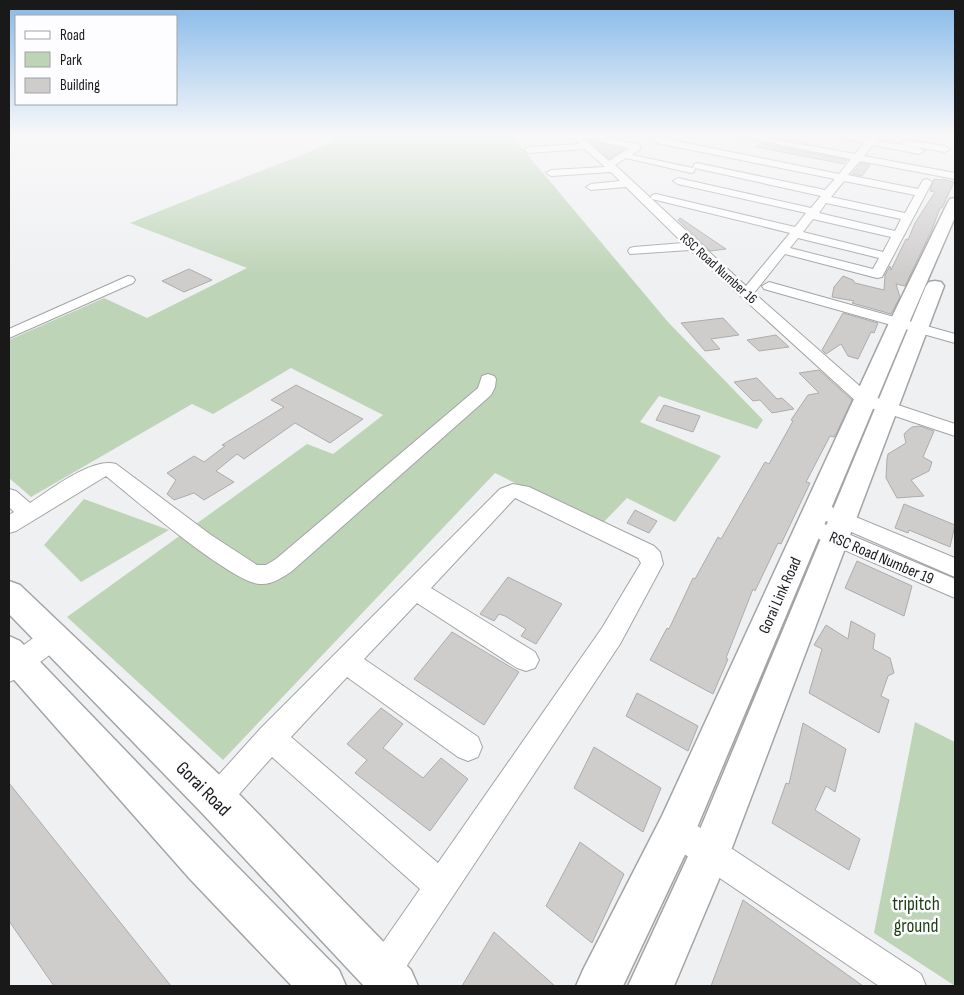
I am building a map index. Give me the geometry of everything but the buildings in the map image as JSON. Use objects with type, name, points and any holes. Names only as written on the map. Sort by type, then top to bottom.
[{"type":"main road","name":"Gorai Link Road","points":[[599,986],[826,523],[908,325],[955,202]]},
{"type":"main road","name":"Gorai Link Road","points":[[908,325],[955,234]]},
{"type":"main road","name":"Gorai Link Road","points":[[651,986],[710,853],[826,523]]},
{"type":"main road","name":"Gorai Road","points":[[9,594],[216,799],[388,980]]},
{"type":"main road","points":[[12,661],[323,986]]},
{"type":"street","name":"RSC Road Number 16","points":[[625,181],[653,202],[693,246],[876,404]]},
{"type":"street","points":[[653,202],[677,181]]},
{"type":"street","points":[[680,181],[817,207],[909,181]]},
{"type":"street","points":[[758,181],[817,207],[897,236]]},
{"type":"street","points":[[758,181],[817,207],[897,236]]},
{"type":"street","points":[[758,181],[817,207],[897,236]]},
{"type":"street","points":[[789,181],[817,207],[876,274],[926,181]]},
{"type":"street","points":[[747,293],[838,181]]},
{"type":"street","points":[[653,202],[817,207],[909,181]]},
{"type":"street","points":[[667,189],[817,207],[909,181]]},
{"type":"street","points":[[591,187],[628,184]]},
{"type":"street","points":[[653,202],[725,226]]},
{"type":"street","points":[[634,251],[693,246]]},
{"type":"street","points":[[9,334],[128,280]]},
{"type":"street","points":[[769,286],[955,339]]},
{"type":"street","points":[[9,525],[98,471],[109,469],[204,541],[250,572],[260,575],[271,573],[284,565],[484,391],[488,385],[488,379]]},
{"type":"street","points":[[876,404],[955,430]]},
{"type":"street","points":[[216,799],[271,738],[347,662],[507,494],[513,491],[522,492],[646,552],[652,558],[652,564],[611,636],[441,886],[388,980]]},
{"type":"street","points":[[9,496],[28,513]]},
{"type":"street","name":"RSC Road Number 19","points":[[826,523],[955,568]]},
{"type":"street","name":"RSC Road Number 19","points":[[826,523],[955,589]]},
{"type":"street","points":[[415,590],[526,660]]},
{"type":"street","points":[[12,661],[53,638]]},
{"type":"street","points":[[347,662],[468,747]]},
{"type":"street","points":[[271,738],[441,886]]},
{"type":"street","points":[[676,830],[909,986]]},
{"type":"green space","points":[[234,181],[550,181],[668,322],[763,420],[757,429],[659,396],[640,422],[721,456],[675,522],[627,498],[600,526],[495,473],[223,760],[67,617],[307,444],[333,454],[383,415],[291,368],[213,414],[192,404],[31,497],[9,478],[9,340],[104,298],[147,318],[247,268],[130,223]]},
{"type":"green space","points":[[84,499],[169,530],[81,582],[44,545]]},
{"type":"green space","name":"tripitch ground","points":[[915,722],[955,742],[955,986],[874,933]]}]
